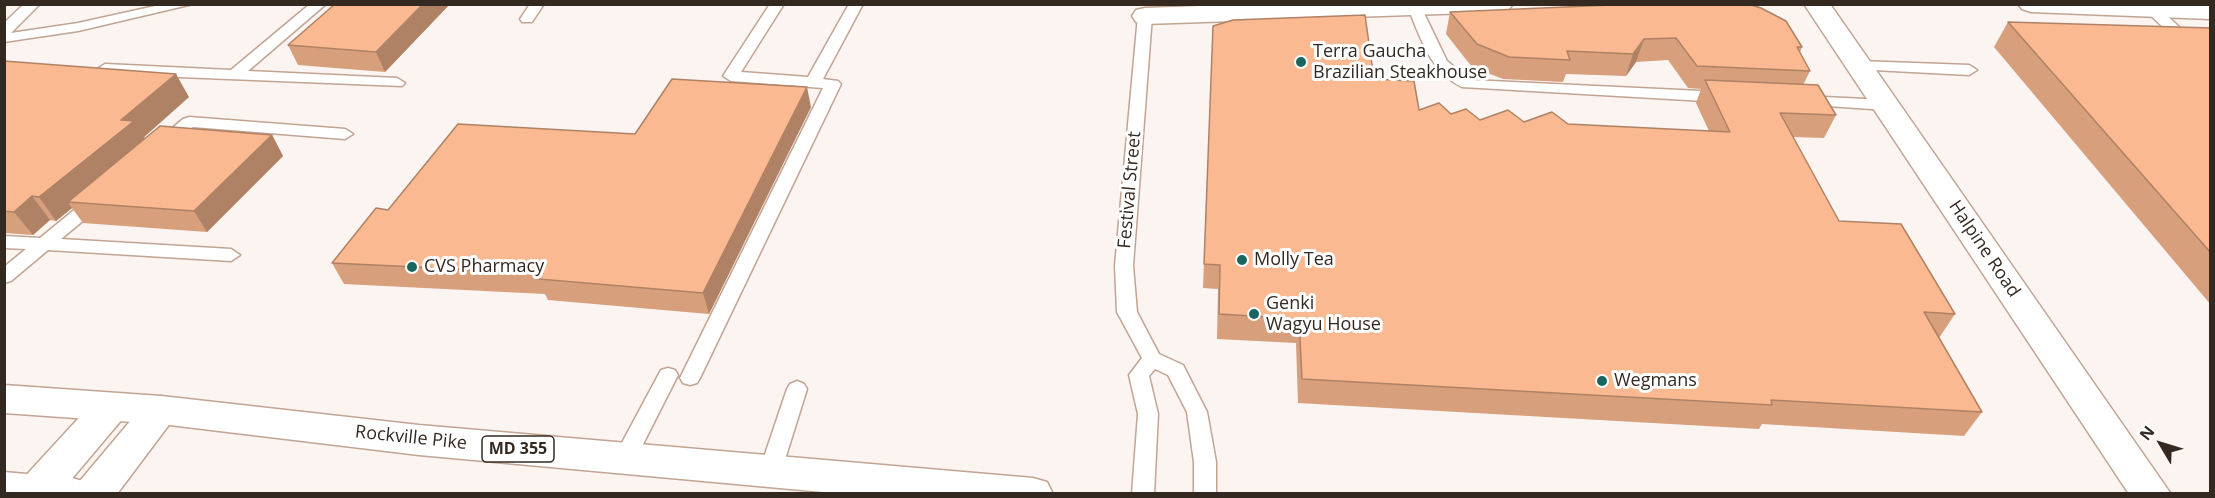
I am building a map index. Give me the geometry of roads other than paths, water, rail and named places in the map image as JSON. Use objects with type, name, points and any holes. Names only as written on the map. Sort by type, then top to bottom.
[{"type":"street","points":[[1145,16],[1500,4]]},
{"type":"street","name":"Halpine Road","points":[[1817,4],[2151,494]]},
{"type":"street","points":[[2031,4],[2211,11]]},
{"type":"street","name":"Rockville Pike","points":[[4,399],[161,410],[419,440],[771,469],[1033,494]]},
{"type":"street","points":[[37,491],[111,407]]},
{"type":"street","points":[[93,494],[161,410]]},
{"type":"lane","points":[[4,31],[33,4]]},
{"type":"lane","points":[[4,38],[78,27],[186,4]]},
{"type":"lane","points":[[235,75],[319,4]]},
{"type":"lane","points":[[527,19],[537,4]]},
{"type":"lane","points":[[690,378],[833,84],[731,76],[777,4]]},
{"type":"lane","points":[[813,83],[856,4]]},
{"type":"lane","points":[[1415,8],[1443,69],[1455,80],[1467,84],[1736,98]]},
{"type":"lane","points":[[2152,9],[2193,47]]},
{"type":"lane","name":"Festival Street","points":[[1145,16],[1124,266],[1127,312],[1152,359]]},
{"type":"lane","points":[[1859,66],[1969,69]]},
{"type":"lane","points":[[85,68],[397,83]]},
{"type":"lane","points":[[1783,100],[1886,105]]},
{"type":"lane","points":[[153,153],[189,122],[345,134]]},
{"type":"lane","points":[[4,278],[108,191]]},
{"type":"lane","points":[[4,242],[231,255]]},
{"type":"lane","points":[[1143,494],[1148,414],[1139,375],[1152,359],[1176,370],[1197,412],[1205,462],[1205,494]]},
{"type":"lane","points":[[625,458],[668,375]]},
{"type":"lane","points":[[771,469],[797,389]]},
{"type":"place","name":"Terra Gaucha Brazilian Steakhouse","points":[[1301,62]]},
{"type":"place","name":"Molly Tea","points":[[1242,260]]},
{"type":"place","name":"CVS Pharmacy","points":[[412,267]]},
{"type":"place","name":"Genki Wagyu House","points":[[1254,314]]},
{"type":"place","name":"Wegmans","points":[[1602,381]]}]
